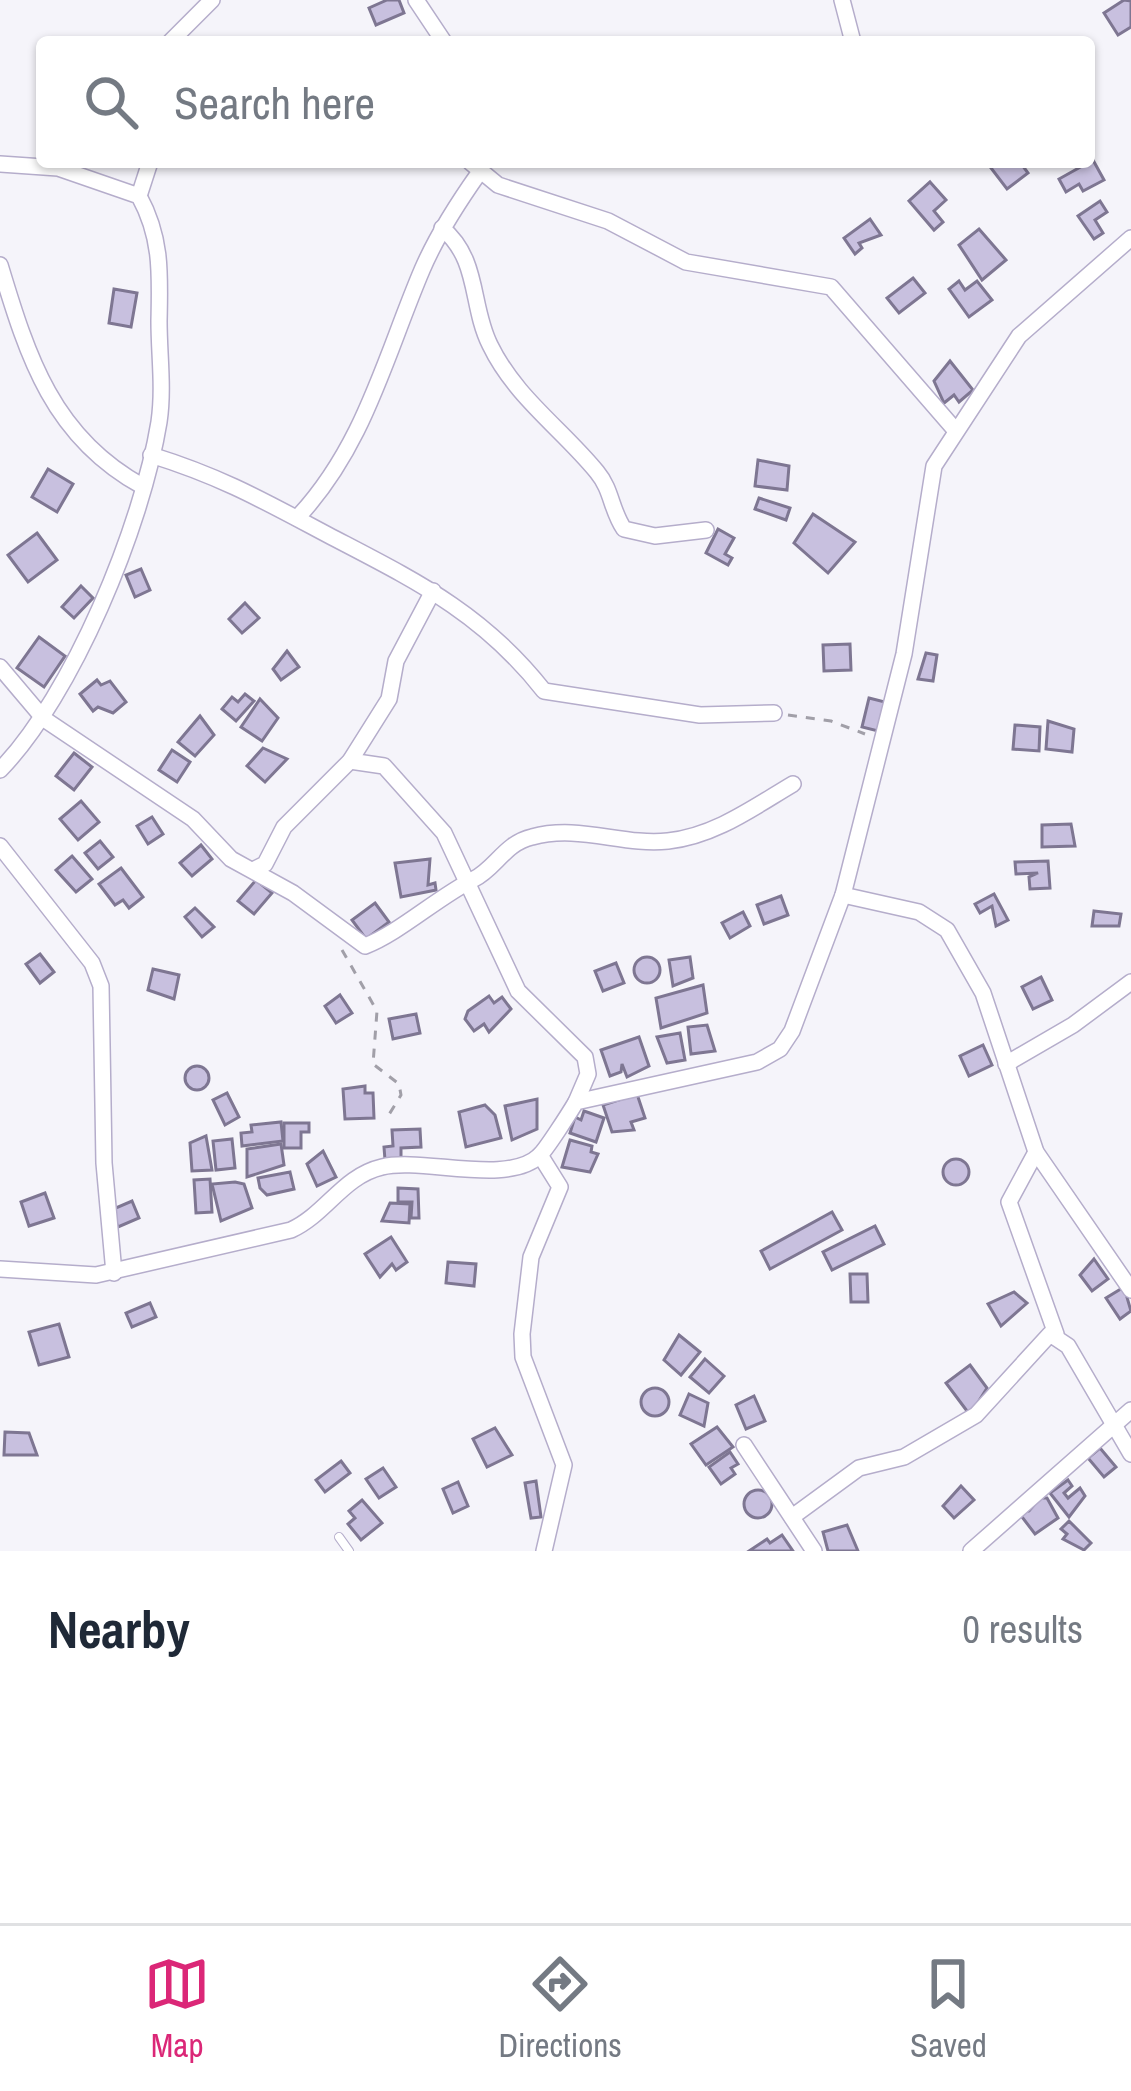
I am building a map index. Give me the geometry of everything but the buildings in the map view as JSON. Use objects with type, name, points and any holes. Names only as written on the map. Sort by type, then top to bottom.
[{"type":"street","points":[[176,36],[212,0]]},
{"type":"street","points":[[842,0],[851,36]]},
{"type":"street","points":[[426,4],[441,36]]},
{"type":"street","points":[[0,164],[36,166]]},
{"type":"street","points":[[58,168],[139,196]]},
{"type":"street","points":[[0,770],[44,719],[104,594],[152,455],[162,390],[161,266],[157,235],[139,196],[148,168]]},
{"type":"street","points":[[297,518],[330,483],[374,400],[442,228],[473,168]]},
{"type":"street","points":[[476,168],[516,193],[608,221],[686,262],[831,287],[956,431]]},
{"type":"street","points":[[442,228],[470,264],[488,342],[528,401],[600,475],[610,490],[611,511],[625,529],[655,536],[706,530]]},
{"type":"street","points":[[576,1102],[757,1062],[780,1049],[813,984],[843,895],[904,654],[934,466],[1019,336],[1131,238]]},
{"type":"street","points":[[0,265],[61,419],[84,448],[142,486]]},
{"type":"street","points":[[152,455],[225,478],[406,572],[520,660],[544,691],[700,715],[774,713]]},
{"type":"street","points":[[253,870],[265,864],[284,827],[350,761],[388,699],[397,661],[433,591]]},
{"type":"street","points":[[0,667],[44,719],[182,811],[231,859],[328,917],[365,946],[475,879],[500,854],[529,837],[598,832],[666,842],[717,828],[793,784]]},
{"type":"street","points":[[0,1269],[114,1273],[291,1230],[312,1220],[351,1179],[383,1166],[508,1166],[540,1156],[576,1102],[588,1074],[585,1057],[518,991],[444,833],[384,766],[350,761]]},
{"type":"street","points":[[0,846],[92,963],[101,986],[104,1163],[114,1273]]},
{"type":"street","points":[[843,895],[919,912],[947,930],[983,993],[1036,1152],[1131,1289]]},
{"type":"street","points":[[1006,1064],[1073,1025],[1131,982]]},
{"type":"street","points":[[1036,1152],[1009,1202],[1056,1334],[1068,1346],[1131,1454]]},
{"type":"street","points":[[540,1156],[560,1186],[526,1280],[523,1357],[564,1465],[544,1551]]},
{"type":"street","points":[[792,1516],[859,1468],[904,1457],[976,1415],[1042,1336],[1056,1334]]},
{"type":"street","points":[[971,1551],[1131,1410]]},
{"type":"street","points":[[744,1445],[814,1551]]},
{"type":"lane","points":[[339,1537],[349,1551]]},
{"type":"path","points":[[774,713],[831,721],[883,740]]},
{"type":"path","points":[[328,917],[377,1011],[373,1064],[399,1084],[401,1095],[385,1121]]}]
